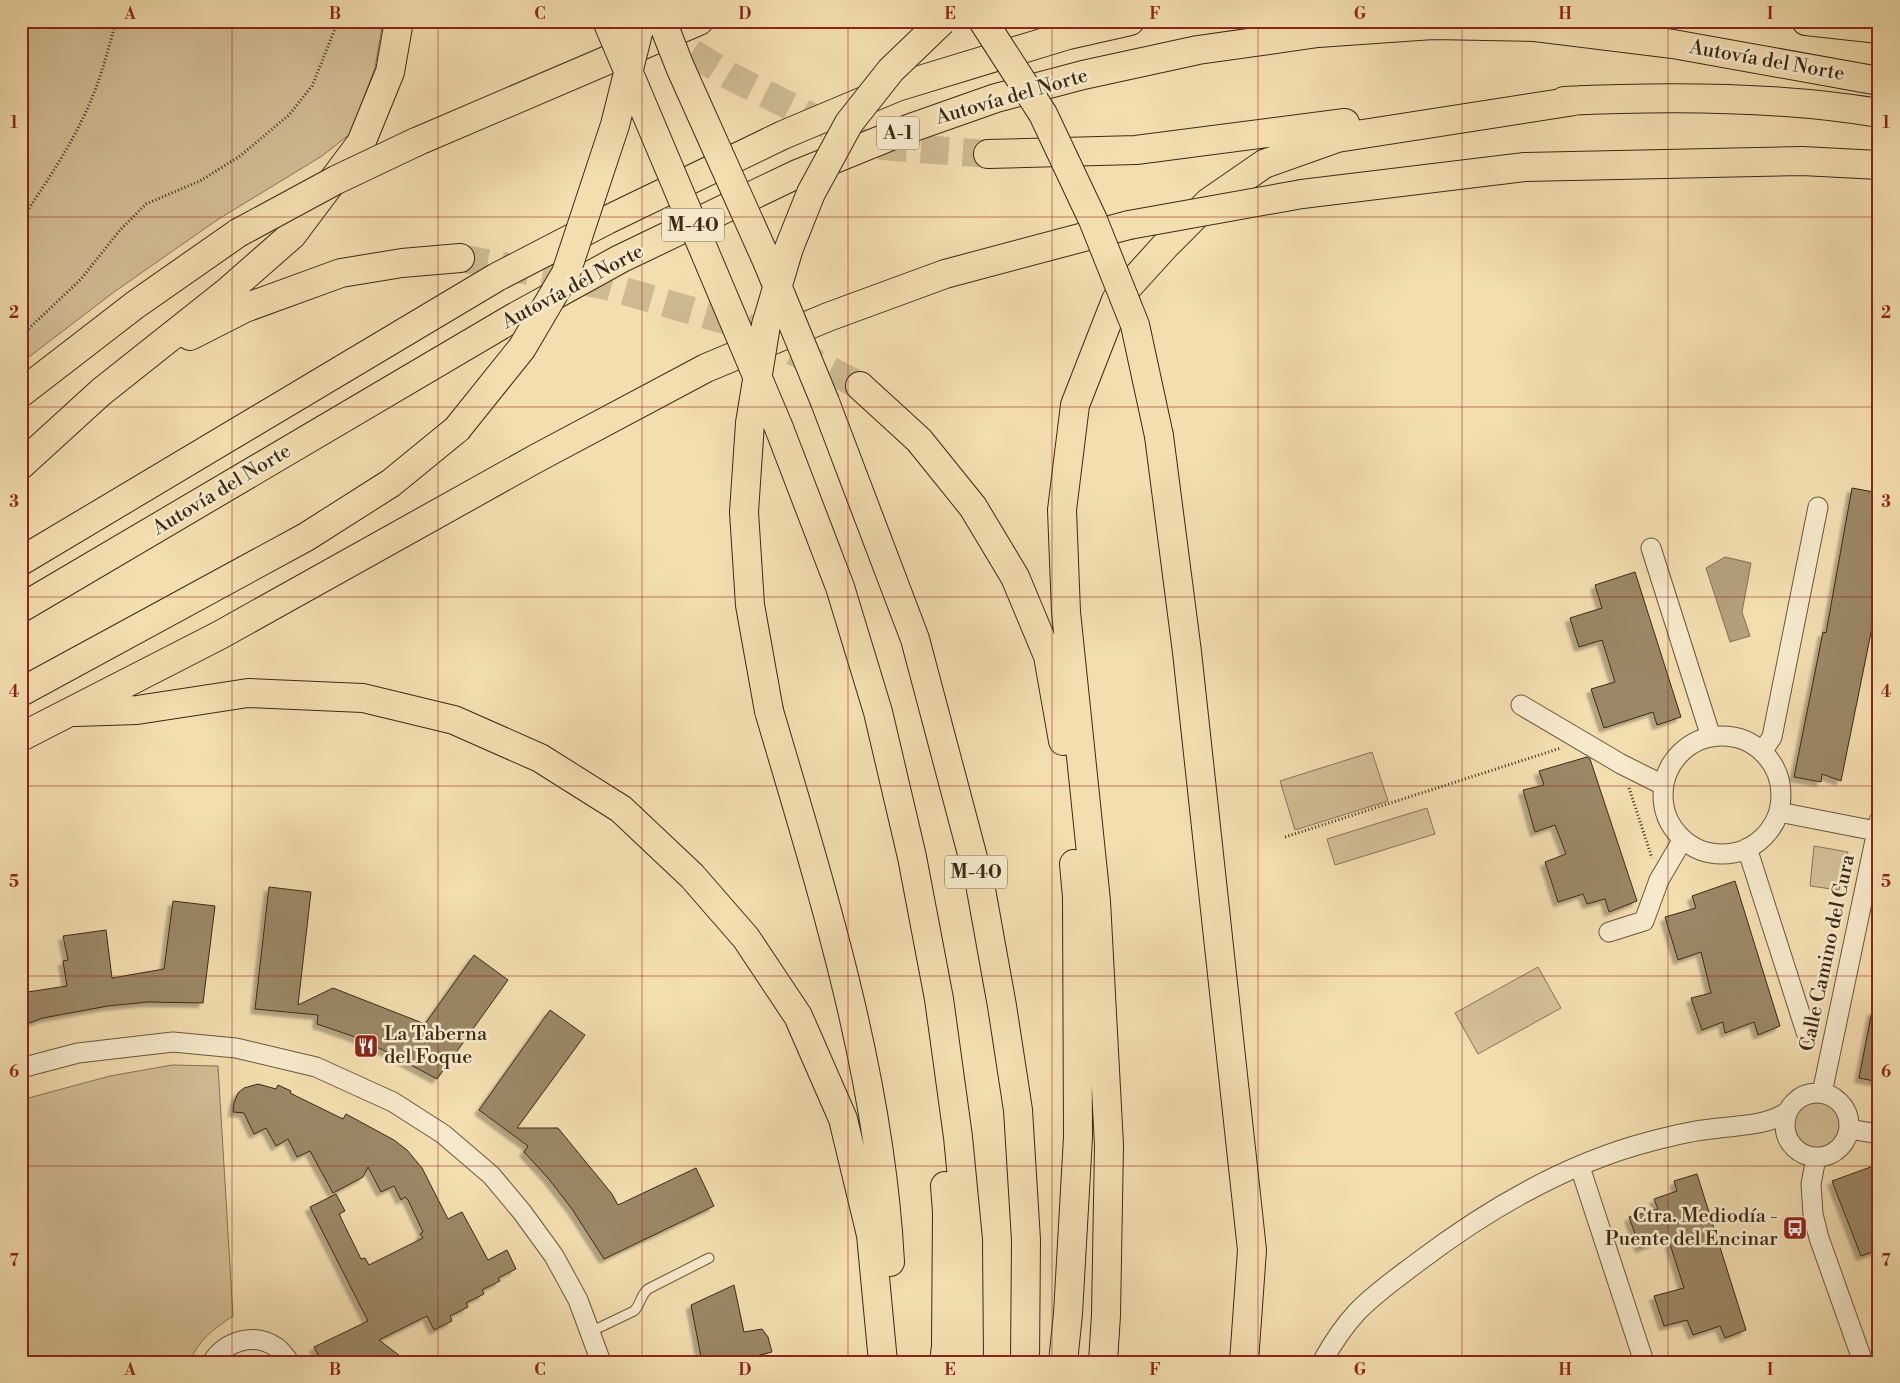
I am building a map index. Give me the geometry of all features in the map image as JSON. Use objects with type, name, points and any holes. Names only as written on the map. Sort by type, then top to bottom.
[{"type":"highway","points":[[21,465],[101,392],[227,292],[292,235],[361,143],[390,72],[399,21]]},
{"type":"highway","name":"M-40","points":[[607,21],[779,428],[840,587],[878,712],[912,856],[939,999],[958,1137],[968,1240],[969,1362]]},
{"type":"highway","points":[[21,692],[306,536],[391,483],[457,429],[522,348],[566,273],[615,125],[642,21]]},
{"type":"highway","name":"M-40","points":[[662,21],[680,67],[767,261],[825,402],[915,640],[980,884],[1018,1110],[1026,1240],[1025,1362]]},
{"type":"highway","points":[[21,394],[135,305],[238,233],[336,180],[416,142],[698,21]]},
{"type":"highway","points":[[892,1362],[893,1322],[888,1214],[871,1102],[848,990],[822,892],[768,711],[750,605],[744,512],[750,423],[766,325],[789,248],[811,194],[849,123],[891,70],[942,21]]},
{"type":"highway","points":[[983,21],[1043,114],[1093,220],[1135,325],[1159,436],[1188,662],[1252,1250],[1244,1362]]},
{"type":"highway","name":"Autovía del Norte","points":[[21,561],[497,277],[607,220],[765,143],[897,87],[1068,35],[1130,21]]},
{"type":"highway","points":[[1806,21],[1879,28]]},
{"type":"highway","points":[[1864,21],[1879,28]]},
{"type":"highway","name":"Autovía del Norte","points":[[21,608],[513,318],[620,260],[795,175],[908,129],[996,98],[1083,75],[1198,50],[1318,33],[1433,25],[1535,27],[1673,44],[1879,81]]},
{"type":"highway","points":[[988,154],[1136,150],[1457,107],[1581,100],[1710,98],[1840,106],[1879,113]]},
{"type":"highway","points":[[1103,1362],[1106,1315],[1109,1145],[1096,901],[1066,612],[1062,510],[1075,405],[1116,300],[1165,246],[1209,202],[1264,164],[1337,138],[1581,100]]},
{"type":"highway","points":[[21,736],[72,712],[220,635],[537,458],[706,368],[828,317],[945,274],[1129,225],[1302,194],[1525,167],[1802,161],[1879,165]]},
{"type":"highway","points":[[1742,163],[1879,182]]},
{"type":"highway","points":[[101,392],[173,345],[245,308],[341,273],[402,263],[460,258]]},
{"type":"highway","points":[[860,386],[919,440],[973,507],[1015,577],[1048,656],[1067,760],[1077,897],[1078,1137],[1068,1314],[1063,1362]]},
{"type":"highway","points":[[72,712],[137,710],[248,693],[362,698],[454,720],[540,758],[621,809],[692,876],[746,938],[798,1016],[843,1120],[848,1139],[871,1236],[883,1362]]},
{"type":"highway","points":[[939,999],[931,1031],[948,1212],[946,1346],[944,1362]]},
{"type":"street","points":[[1762,752],[1772,737],[1818,507]]},
{"type":"street","points":[[1652,548],[1710,737]]},
{"type":"street","points":[[1521,705],[1622,764],[1663,785]]},
{"type":"street","points":[[1717,735],[1736,737],[1754,744],[1762,752],[1768,757],[1778,774],[1782,793],[1779,812],[1770,830],[1757,843],[1739,852],[1719,854],[1700,850],[1683,839],[1670,824],[1663,805],[1663,785],[1670,766],[1682,750],[1698,740],[1717,735]]},
{"type":"street","points":[[1779,812],[1878,826]]},
{"type":"street","name":"Calle Camino del Cura","points":[[1822,1093],[1878,826]]},
{"type":"street","points":[[1609,932],[1644,921],[1659,880],[1683,839]]},
{"type":"street","points":[[1747,848],[1806,1032]]},
{"type":"street","points":[[21,1068],[78,1053],[173,1042],[236,1048],[316,1067],[385,1098],[443,1134],[491,1176],[522,1212],[554,1256],[578,1300],[601,1362]]},
{"type":"street","points":[[1322,1362],[1336,1338],[1357,1312],[1382,1289],[1442,1244],[1492,1210],[1545,1182],[1602,1157],[1650,1142],[1709,1129],[1758,1124],[1776,1119],[1787,1112],[1796,1100],[1808,1094],[1822,1093],[1834,1097],[1843,1106],[1849,1117],[1846,1141],[1838,1150],[1828,1156],[1816,1158],[1803,1154],[1792,1146],[1786,1134],[1784,1123],[1787,1112]]},
{"type":"street","points":[[1758,1124],[1775,1127],[1786,1134]]},
{"type":"street","points":[[1849,1129],[1879,1134]]},
{"type":"street","points":[[1816,1158],[1812,1184],[1813,1214],[1863,1362]]},
{"type":"street","points":[[1580,1167],[1644,1362]]},
{"type":"street","points":[[212,1362],[225,1347],[242,1340],[260,1340],[277,1348],[289,1362]]},
{"type":"lane","points":[[590,1332],[634,1311],[639,1306],[643,1294],[648,1289],[709,1258]]},
{"type":"path","points":[[21,220],[59,162],[89,106],[104,66],[116,21]]},
{"type":"path","points":[[21,336],[81,279],[120,230],[146,204],[200,181],[240,156],[289,114],[312,86],[338,21]]},
{"type":"path","points":[[1286,837],[1583,741]]},
{"type":"path","points":[[1622,764],[1659,880]]},
{"type":"shaded area","points":[[21,21],[383,21],[375,68],[350,134],[322,156],[217,220],[114,292],[21,363]]},
{"type":"shaded area","points":[[1725,557],[1751,563],[1742,612],[1750,636],[1730,642],[1706,568]]},
{"type":"shaded area","points":[[1372,752],[1388,801],[1295,830],[1280,781]]},
{"type":"shaded area","points":[[1427,808],[1435,834],[1335,865],[1327,839]]},
{"type":"shaded area","points":[[1814,846],[1848,852],[1839,890],[1810,886]]},
{"type":"shaded area","points":[[1538,967],[1561,1008],[1478,1054],[1455,1013]]},
{"type":"shaded area","points":[[172,1065],[218,1066],[233,1316],[213,1330],[202,1341],[190,1362],[21,1362],[21,1100],[110,1076]]},
{"type":"shaded area","points":[[1816,1101],[1825,1103],[1833,1108],[1838,1116],[1840,1125],[1838,1134],[1833,1142],[1825,1147],[1816,1149],[1807,1147],[1799,1142],[1794,1134],[1792,1125],[1794,1116],[1799,1108],[1807,1103]]},
{"type":"building","points":[[1852,488],[1879,493],[1879,593],[1841,781],[1822,774],[1821,782],[1794,777],[1823,632],[1826,633]]},
{"type":"building","points":[[1635,572],[1681,717],[1657,725],[1653,712],[1604,728],[1591,689],[1615,682],[1602,640],[1579,647],[1570,618],[1602,608],[1595,585]]},
{"type":"building","points":[[1587,757],[1590,759],[1637,901],[1609,912],[1605,899],[1587,904],[1583,894],[1558,902],[1545,862],[1566,854],[1555,825],[1535,832],[1523,790],[1544,785],[1539,771]]},
{"type":"building","points":[[1735,881],[1780,1026],[1758,1035],[1754,1022],[1725,1033],[1723,1022],[1702,1030],[1691,998],[1711,993],[1701,952],[1678,960],[1665,917],[1696,908],[1692,896]]},
{"type":"building","points":[[269,887],[311,892],[298,1005],[333,988],[425,1024],[474,955],[508,980],[437,1079],[381,1049],[352,1036],[317,1024],[318,1015],[255,1009]]},
{"type":"building","points":[[173,901],[215,906],[203,1003],[148,1002],[108,1006],[43,1018],[21,1026],[21,993],[67,986],[63,961],[68,960],[63,936],[106,930],[112,978],[164,969]]},
{"type":"building","points":[[550,1010],[585,1035],[517,1128],[558,1128],[612,1194],[618,1205],[696,1168],[714,1206],[604,1259],[572,1209],[548,1178],[524,1152],[528,1146],[479,1110]]},
{"type":"building","points":[[1872,1011],[1879,1011],[1879,1082],[1859,1078]]},
{"type":"building","points":[[258,1084],[276,1089],[278,1085],[291,1091],[290,1093],[343,1119],[346,1114],[394,1140],[407,1150],[422,1168],[448,1219],[462,1212],[488,1260],[507,1250],[516,1269],[498,1278],[500,1281],[482,1290],[484,1294],[466,1303],[468,1307],[450,1316],[452,1321],[434,1330],[427,1316],[379,1340],[408,1362],[322,1362],[314,1347],[368,1321],[310,1207],[336,1194],[345,1211],[339,1214],[361,1259],[365,1258],[369,1265],[423,1238],[420,1234],[423,1232],[408,1200],[405,1197],[401,1200],[394,1186],[381,1192],[368,1167],[363,1177],[333,1193],[310,1151],[297,1157],[288,1139],[276,1146],[266,1128],[254,1134],[244,1113],[233,1112],[238,1093],[244,1088]]},
{"type":"building","points":[[1879,1164],[1879,1250],[1861,1256],[1832,1181]]},
{"type":"building","points":[[1697,1174],[1746,1330],[1725,1338],[1720,1326],[1693,1335],[1687,1320],[1664,1326],[1654,1296],[1684,1288],[1668,1238],[1640,1248],[1629,1217],[1658,1209],[1654,1199],[1677,1191],[1674,1181]]},
{"type":"building","points":[[734,1285],[744,1332],[762,1329],[768,1337],[772,1352],[756,1356],[757,1362],[702,1362],[691,1305]]},
{"type":"tunnel","points":[[656,31],[730,76],[867,145],[988,154]]},
{"type":"tunnel","points":[[460,258],[607,286],[753,330]]},
{"type":"tunnel","points":[[793,351],[860,386]]},
{"type":"place","name":"La Taberna del Foque","points":[[366,1046]]},
{"type":"place","name":"Ctra. Mediodía - Puente del Encinar","points":[[1795,1228]]}]
